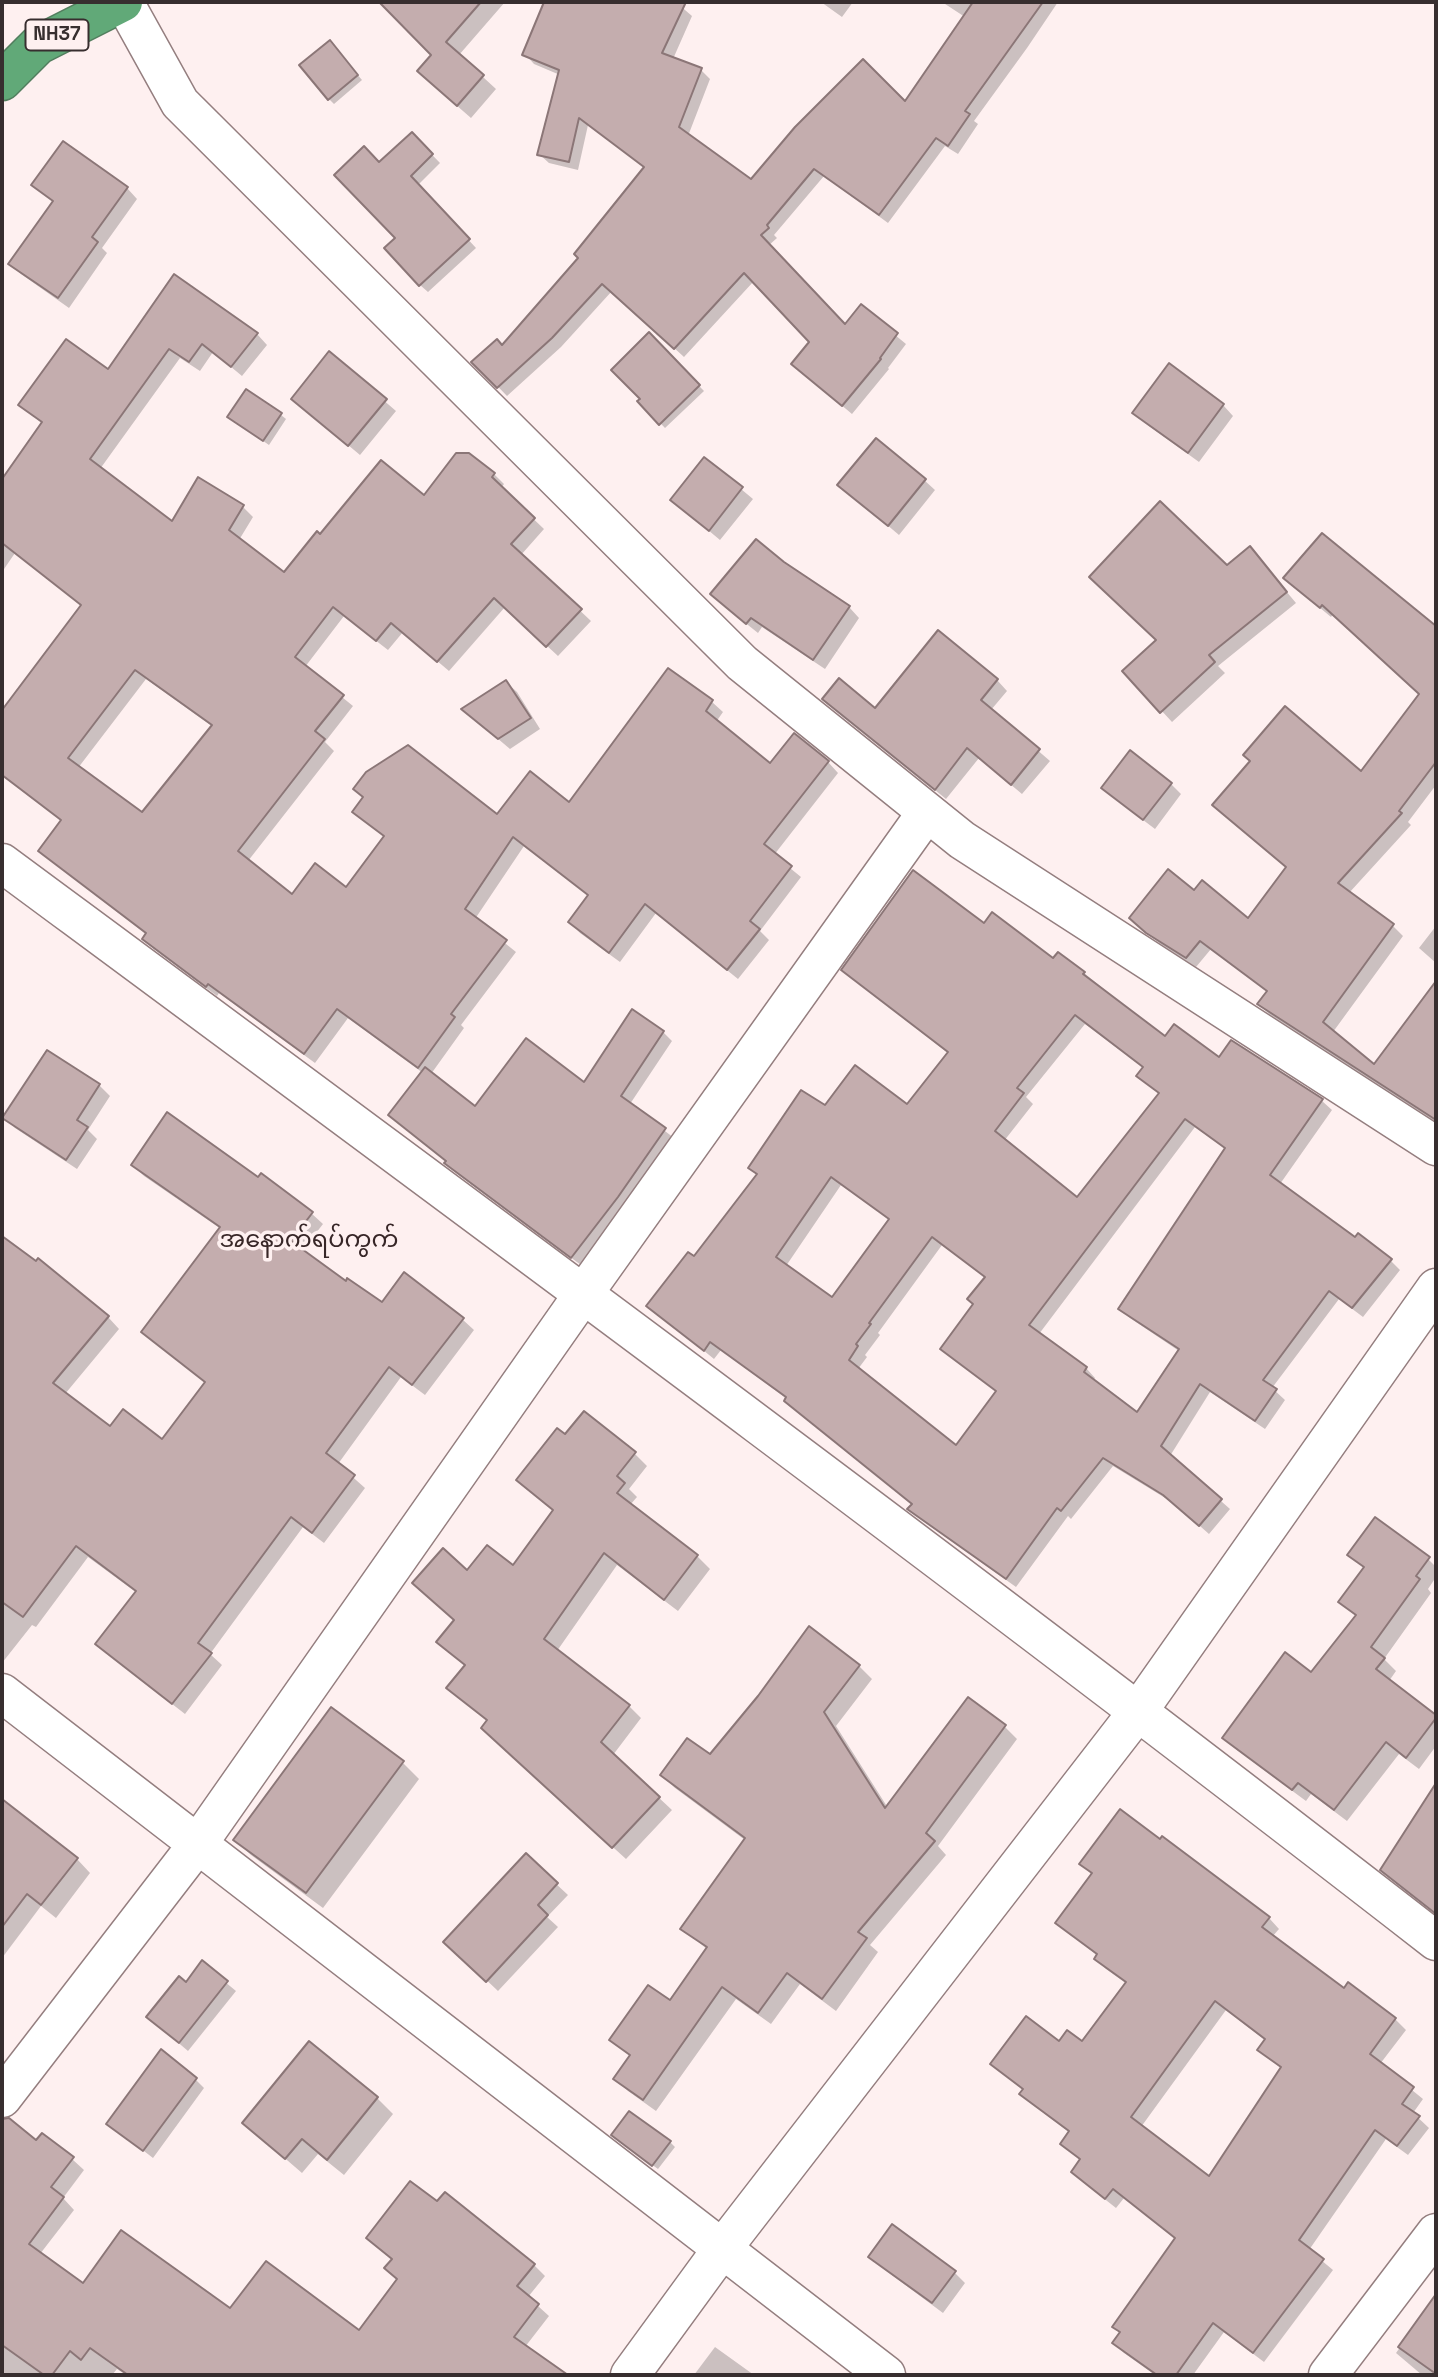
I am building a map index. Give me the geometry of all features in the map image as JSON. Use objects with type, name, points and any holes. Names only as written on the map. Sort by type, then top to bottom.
[{"type":"highway","name":"NH37","points":[[2,81],[37,45],[124,2]]},
{"type":"street","points":[[124,2],[180,103],[742,663],[962,840],[1436,1146]]},
{"type":"street","points":[[2,2098],[197,1845],[584,1293],[927,812]]},
{"type":"street","points":[[2,863],[584,1293],[1139,1710],[1436,1941]]},
{"type":"street","points":[[630,2375],[722,2249],[1139,1710],[1436,1288]]},
{"type":"street","points":[[2,1693],[886,2375]]},
{"type":"street","points":[[1328,2375],[1436,2233]]},
{"type":"building","points":[[379,2],[481,2],[446,42],[484,75],[457,106],[417,71],[431,55]]},
{"type":"building","points":[[544,2],[686,2],[662,53],[702,68],[679,127],[751,179],[795,127],[863,59],[905,101],[973,2],[1043,2],[965,111],[970,114],[948,146],[936,138],[879,215],[814,169],[761,235],[845,324],[861,304],[898,333],[881,359],[842,406],[791,364],[809,342],[744,273],[674,349],[602,284],[552,338],[497,388],[471,362],[497,339],[502,345],[578,258],[574,254],[644,167],[579,118],[569,162],[537,155],[559,70],[522,55]]},
{"type":"building","points":[[330,40],[358,75],[328,100],[299,65]]},
{"type":"building","points":[[412,132],[433,154],[411,176],[470,239],[419,286],[384,248],[395,238],[334,175],[364,146],[379,162]]},
{"type":"building","points":[[63,141],[128,187],[92,237],[98,242],[58,298],[8,264],[53,201],[31,185]]},
{"type":"building","points":[[174,274],[258,333],[231,367],[202,344],[189,362],[169,349],[90,459],[172,521],[198,477],[244,505],[229,530],[284,572],[317,531],[320,534],[381,460],[424,495],[456,453],[469,453],[495,473],[492,477],[535,518],[511,544],[582,609],[546,647],[494,598],[437,662],[391,623],[376,641],[333,607],[295,657],[344,695],[315,731],[325,739],[238,851],[292,894],[315,863],[346,887],[384,836],[352,812],[363,797],[353,789],[366,772],[408,745],[497,814],[530,771],[569,802],[668,668],[713,700],[706,711],[770,763],[794,733],[829,761],[764,844],[792,866],[750,921],[760,929],[727,970],[645,904],[609,953],[568,922],[588,895],[513,837],[465,909],[507,940],[451,1014],[455,1017],[418,1068],[337,1009],[304,1054],[142,939],[146,933],[38,851],[61,820],[2,775],[2,710],[81,605],[2,543],[2,479],[42,422],[18,405],[66,339],[108,369]],"holes":[[[135,670],[212,725],[142,812],[68,758]]]},
{"type":"building","points":[[649,332],[700,385],[659,425],[637,401],[640,399],[611,370]]},
{"type":"building","points":[[329,351],[387,399],[348,446],[291,399]]},
{"type":"building","points":[[1169,363],[1224,404],[1188,453],[1132,413]]},
{"type":"building","points":[[246,389],[282,413],[263,441],[227,417]]},
{"type":"building","points":[[876,438],[926,479],[888,526],[837,485]]},
{"type":"building","points":[[704,457],[743,487],[709,531],[670,500]]},
{"type":"building","points":[[1160,501],[1227,565],[1250,546],[1287,592],[1209,655],[1215,662],[1160,713],[1122,671],[1156,640],[1089,577]]},
{"type":"building","points":[[1322,533],[1436,626],[1436,762],[1399,811],[1402,813],[1338,883],[1394,924],[1323,1022],[1374,1064],[1436,981],[1436,1120],[1257,1004],[1267,991],[1200,941],[1186,958],[1146,933],[1129,918],[1168,869],[1194,890],[1202,880],[1248,918],[1286,867],[1212,805],[1250,761],[1243,755],[1285,706],[1361,771],[1419,694],[1322,605],[1320,608],[1283,578]]},
{"type":"building","points":[[756,539],[784,562],[850,606],[813,660],[751,618],[746,624],[710,594]]},
{"type":"building","points":[[938,630],[998,679],[981,700],[1040,749],[1011,785],[967,748],[935,790],[822,699],[839,678],[875,708]]},
{"type":"building","points":[[506,680],[531,718],[498,739],[461,709]]},
{"type":"building","points":[[1130,750],[1172,783],[1143,820],[1101,788]]},
{"type":"building","points":[[913,870],[984,923],[992,912],[1053,958],[1058,952],[1165,1036],[1174,1024],[1219,1057],[1231,1040],[1323,1099],[1270,1175],[1355,1237],[1358,1233],[1392,1259],[1352,1308],[1329,1291],[1263,1380],[1277,1389],[1255,1421],[1200,1384],[1161,1446],[1222,1499],[1199,1526],[1163,1495],[1103,1458],[1061,1511],[1057,1508],[1006,1579],[907,1509],[912,1504],[784,1401],[786,1397],[710,1342],[704,1351],[646,1306],[688,1252],[694,1256],[757,1174],[748,1168],[801,1090],[825,1105],[855,1065],[907,1104],[948,1052],[841,970]],"holes":[[[1075,1015],[1143,1067],[1136,1076],[1159,1093],[1077,1197],[995,1131],[1024,1093],[1017,1088]],[[1185,1119],[1225,1148],[1118,1309],[1179,1349],[1137,1412],[1084,1372],[1087,1367],[1029,1325]],[[831,1177],[889,1219],[832,1297],[776,1257]],[[932,1237],[985,1277],[967,1299],[973,1304],[940,1349],[996,1391],[956,1445],[849,1360],[858,1346],[856,1344],[871,1324],[869,1323]]]},
{"type":"building","points":[[632,1009],[664,1031],[621,1096],[666,1128],[571,1258],[444,1163],[446,1161],[388,1115],[425,1067],[475,1106],[526,1038],[584,1082]]},
{"type":"building","points":[[47,1050],[100,1084],[77,1120],[88,1127],[66,1160],[2,1118]]},
{"type":"building","points":[[167,1112],[258,1177],[261,1173],[313,1212],[291,1241],[346,1281],[347,1278],[382,1302],[404,1272],[464,1318],[412,1385],[389,1367],[326,1453],[355,1475],[312,1533],[291,1517],[198,1643],[212,1653],[172,1704],[95,1644],[136,1591],[76,1546],[23,1617],[2,1602],[2,1236],[36,1261],[38,1258],[109,1316],[53,1383],[110,1426],[123,1409],[162,1439],[205,1382],[141,1332],[220,1227],[131,1165]]},
{"type":"building","points":[[584,1411],[636,1452],[617,1476],[625,1483],[617,1493],[698,1555],[664,1600],[604,1553],[544,1639],[630,1705],[601,1742],[660,1797],[612,1848],[481,1728],[487,1720],[446,1688],[465,1665],[436,1642],[454,1620],[412,1583],[443,1548],[467,1570],[487,1545],[513,1565],[553,1510],[516,1480],[557,1428],[565,1434]]},
{"type":"building","points":[[1375,1517],[1430,1557],[1416,1576],[1420,1579],[1371,1647],[1385,1658],[1376,1669],[1436,1715],[1436,1718],[1406,1758],[1386,1742],[1334,1810],[1298,1783],[1292,1790],[1222,1738],[1285,1652],[1311,1672],[1356,1615],[1338,1602],[1364,1567],[1347,1555]]},
{"type":"building","points":[[809,1626],[860,1665],[824,1712],[885,1808],[968,1697],[1006,1725],[926,1833],[935,1841],[858,1932],[867,1938],[822,1999],[787,1973],[758,2013],[722,1987],[643,2100],[613,2079],[630,2055],[609,2040],[648,1985],[670,2000],[707,1947],[680,1929],[745,1838],[660,1775],[687,1738],[710,1754],[758,1696]]},
{"type":"building","points":[[331,1707],[404,1761],[306,1893],[233,1840]]},
{"type":"building","points":[[1436,1783],[1436,1914],[1380,1870]]},
{"type":"building","points":[[2,1799],[78,1858],[41,1905],[27,1894],[2,1927]]},
{"type":"building","points":[[1120,1809],[1160,1839],[1162,1836],[1270,1917],[1262,1927],[1344,1988],[1348,1982],[1396,2018],[1370,2054],[1414,2087],[1402,2104],[1420,2116],[1397,2146],[1375,2130],[1299,2240],[1324,2259],[1253,2353],[1213,2323],[1176,2375],[1157,2375],[1112,2343],[1120,2332],[1112,2327],[1175,2238],[1113,2189],[1105,2199],[1071,2172],[1080,2159],[1060,2144],[1069,2131],[1019,2094],[1023,2089],[990,2064],[1026,2016],[1059,2041],[1067,2030],[1082,2041],[1126,1982],[1094,1959],[1097,1954],[1055,1923],[1092,1873],[1079,1864]],"holes":[[[1215,2001],[1265,2039],[1257,2050],[1281,2067],[1209,2176],[1131,2117]]]},
{"type":"building","points":[[526,1853],[558,1883],[538,1905],[548,1915],[486,1982],[443,1942]]},
{"type":"building","points":[[202,1960],[228,1981],[179,2043],[146,2017],[179,1976],[186,1982]]},
{"type":"building","points":[[309,2041],[378,2097],[327,2160],[302,2139],[285,2159],[242,2123]]},
{"type":"building","points":[[161,2049],[197,2078],[143,2151],[106,2124]]},
{"type":"building","points":[[629,2111],[671,2141],[652,2166],[611,2135]]},
{"type":"building","points":[[9,2118],[36,2140],[42,2133],[74,2157],[51,2187],[64,2197],[29,2244],[83,2283],[121,2230],[230,2308],[266,2261],[359,2330],[397,2279],[384,2268],[392,2259],[366,2238],[410,2181],[437,2201],[445,2192],[535,2264],[517,2286],[539,2304],[514,2337],[568,2375],[128,2375],[90,2348],[81,2360],[70,2351],[52,2375],[44,2375],[2,2345],[2,2119]]},
{"type":"building","points":[[892,2224],[956,2271],[932,2303],[868,2257]]},
{"type":"building","points":[[1436,2294],[1436,2374],[1398,2347]]},
{"type":"district","name":"အနောက်ရပ်ကွက်","points":[[309,1240]]}]
